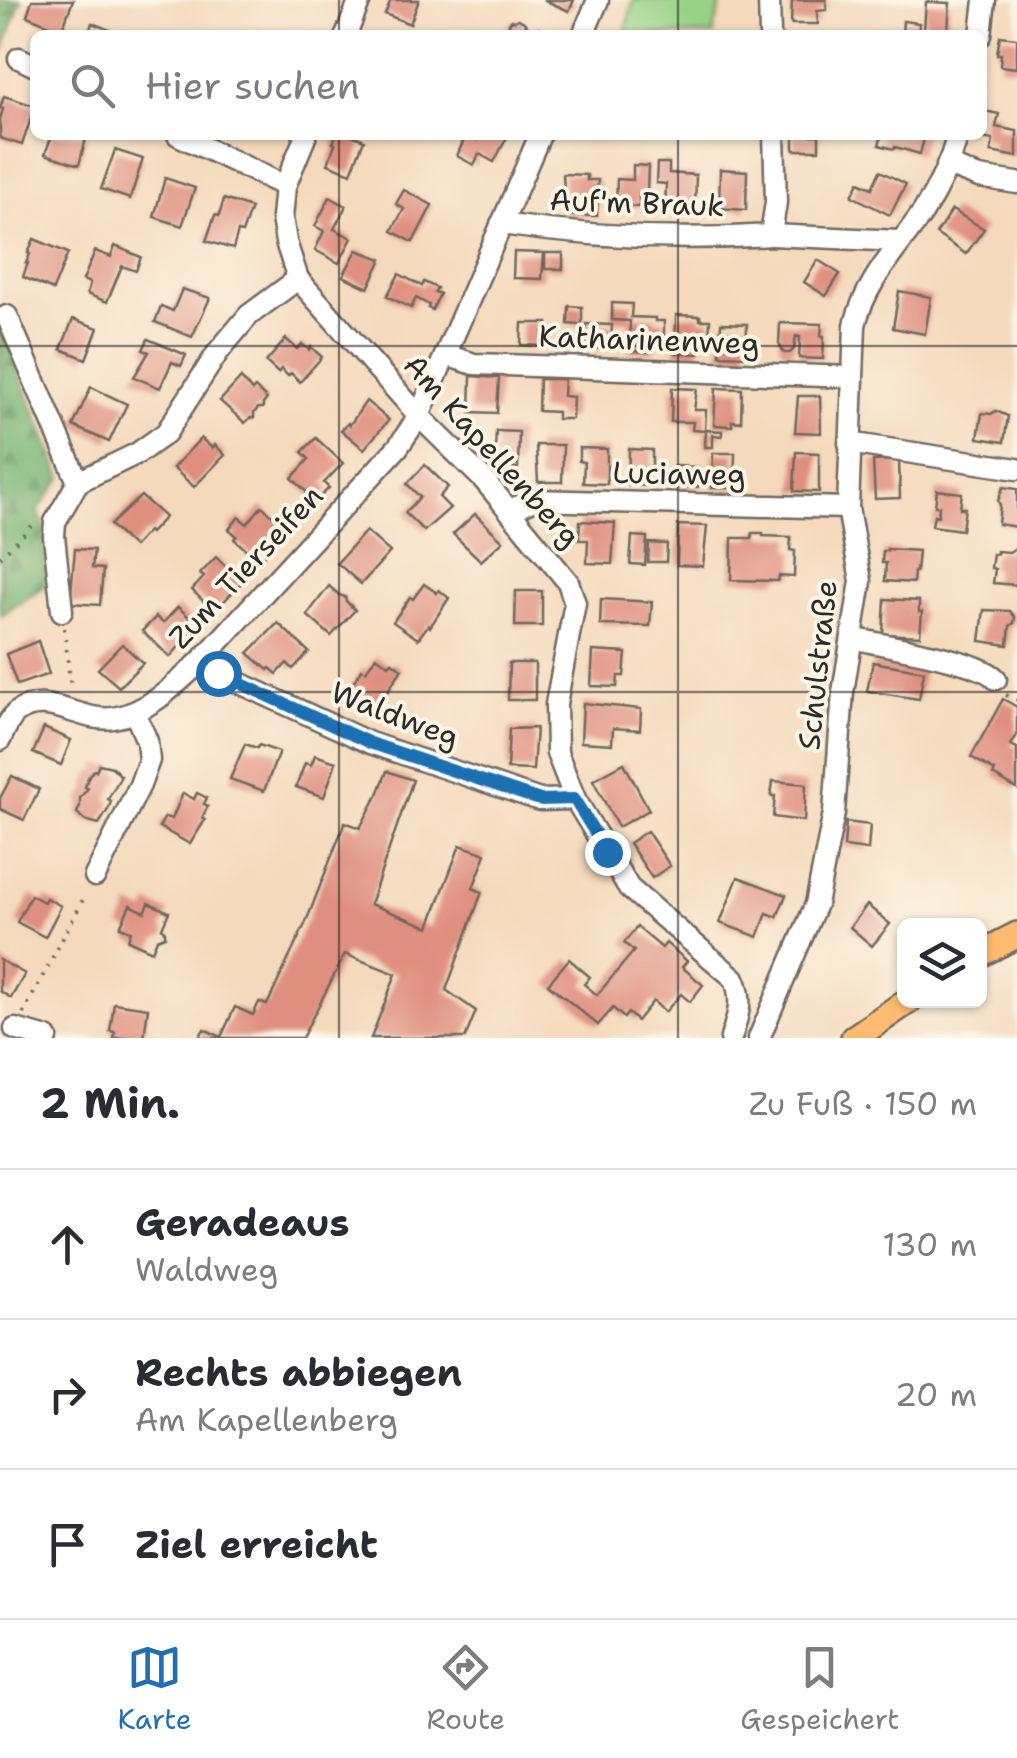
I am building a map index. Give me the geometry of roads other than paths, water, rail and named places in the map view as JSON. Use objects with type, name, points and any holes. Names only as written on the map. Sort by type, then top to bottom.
[{"type":"main road","points":[[987,950],[1017,935]]},
{"type":"main road","points":[[854,1038],[897,1008]]},
{"type":"street","points":[[348,30],[360,0]]},
{"type":"street","points":[[585,30],[598,0]]},
{"type":"street","points":[[769,0],[770,30]]},
{"type":"street","points":[[982,30],[985,0]]},
{"type":"street","points":[[188,140],[285,186]]},
{"type":"street","points":[[62,611],[55,522],[78,482],[138,453],[166,433],[218,352],[248,316],[298,279],[282,218],[285,186],[304,140]]},
{"type":"street","name":"Zum Tierseifen","points":[[135,713],[172,688],[203,659],[398,447],[419,416],[538,140]]},
{"type":"street","points":[[771,236],[776,202],[774,140]]},
{"type":"street","name":"Schulstraße","points":[[759,1038],[816,904],[834,812],[843,692],[861,581],[848,508],[855,325],[860,304],[950,166],[957,140]]},
{"type":"street","points":[[950,166],[980,177],[1017,182]]},
{"type":"street","name":"Auf'm Brauk","points":[[502,224],[564,233],[900,241]]},
{"type":"street","name":"Am Kapellenberg","points":[[298,279],[419,416],[510,510],[568,582],[575,603],[556,704],[557,754],[574,799],[629,888],[734,978],[740,1005],[731,1038]]},
{"type":"street","points":[[8,316],[78,482]]},
{"type":"street","name":"Katharinenweg","points":[[446,355],[474,364],[852,377]]},
{"type":"street","points":[[849,443],[1017,469]]},
{"type":"street","name":"Luciaweg","points":[[510,510],[533,500],[848,508]]},
{"type":"street","points":[[852,638],[972,665],[996,678]]},
{"type":"street","name":"Waldweg","points":[[203,659],[218,673],[370,743],[540,800],[574,799]]},
{"type":"street","points":[[0,740],[14,714],[32,705],[54,705],[109,719],[135,713],[149,760],[96,876]]},
{"type":"street","points":[[15,1029],[47,1038]]}]
